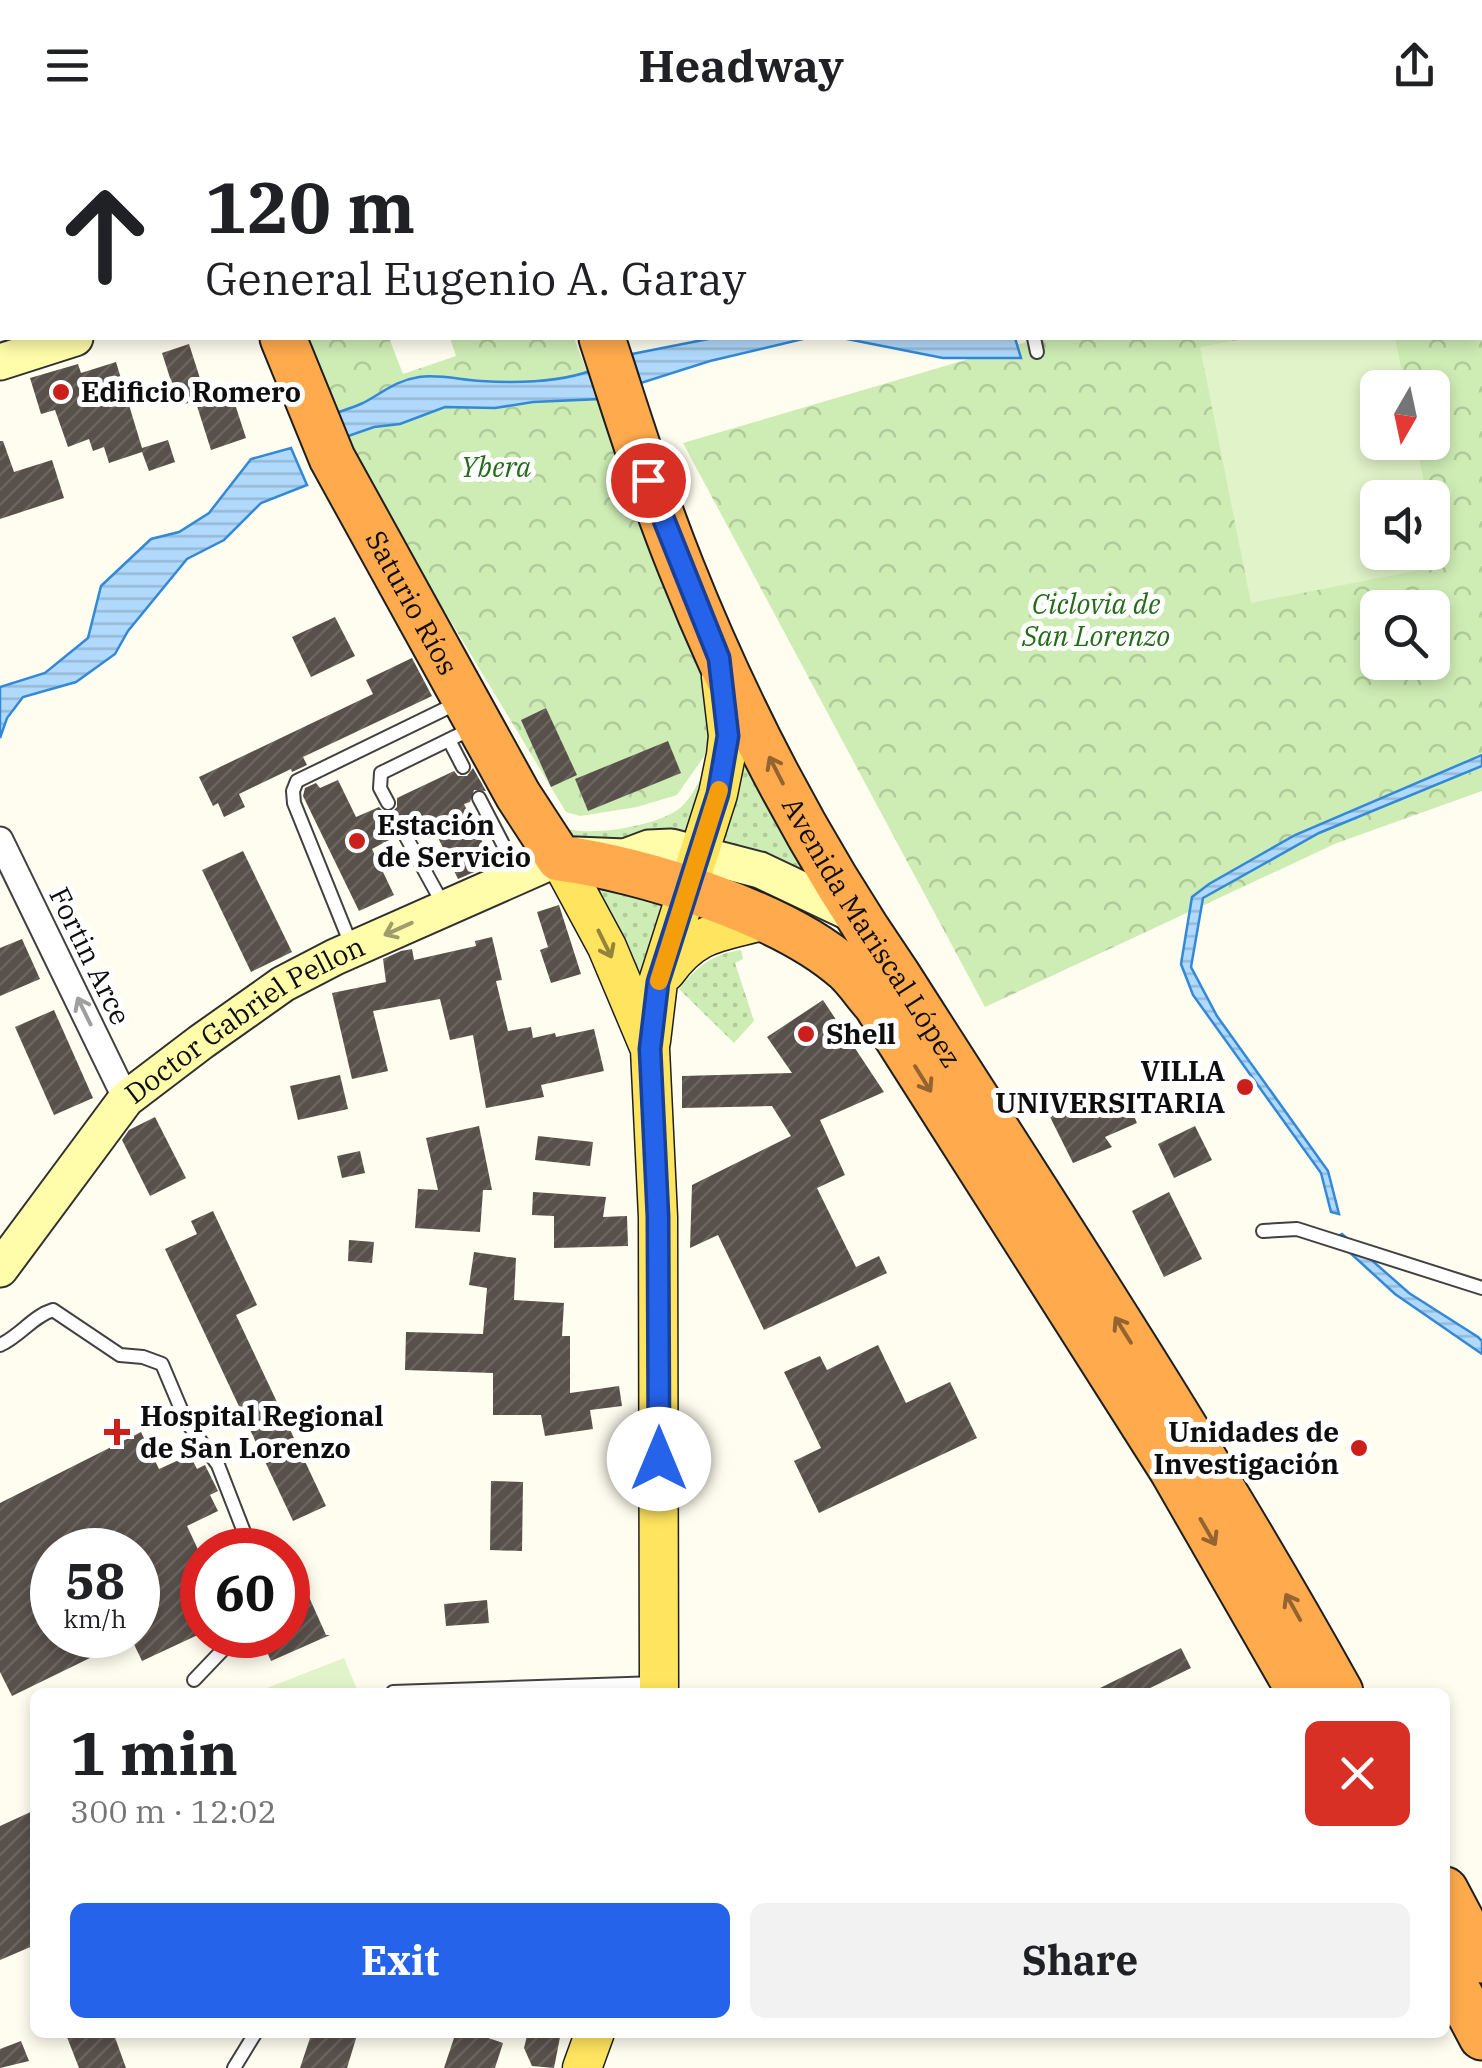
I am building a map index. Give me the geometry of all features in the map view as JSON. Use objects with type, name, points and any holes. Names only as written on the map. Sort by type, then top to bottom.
[{"type":"highway","name":"Saturio Ríos","points":[[284,340],[332,458],[458,725],[518,794],[539,867]]},
{"type":"highway","name":"Avenida Mariscal López","points":[[603,340],[680,566],[719,658],[796,808],[857,916],[1198,1446],[1338,1688]]},
{"type":"highway","name":"Avenida Mariscal López","points":[[539,867],[692,872],[781,902],[847,970],[876,1004],[1173,1471],[1298,1688]]},
{"type":"highway","points":[[1450,1899],[1482,1960]]},
{"type":"highway","points":[[1450,1976],[1482,2038]]},
{"type":"main road","points":[[659,1688],[658,1217],[650,1049],[658,982],[726,756],[728,736],[719,658]]},
{"type":"main road","points":[[539,867],[607,947],[650,1049]]},
{"type":"main road","points":[[658,982],[680,952],[704,934],[781,902]]},
{"type":"main road","points":[[582,2068],[592,2038]]},
{"type":"street","points":[[0,362],[69,340]]},
{"type":"street","name":"Fortin Arce","points":[[0,840],[126,1099]]},
{"type":"street","name":"Doctor Gabriel Pellon","points":[[0,1269],[126,1099],[283,984],[539,867]]},
{"type":"street","points":[[781,902],[857,916]]},
{"type":"lane","points":[[458,725],[462,767]]},
{"type":"lane","points":[[388,802],[380,788],[380,772],[458,725]]},
{"type":"lane","points":[[353,949],[294,803],[297,781],[458,725]]},
{"type":"lane","points":[[479,798],[539,867]]},
{"type":"lane","points":[[404,833],[445,908]]},
{"type":"lane","points":[[1263,1231],[1297,1229],[1482,1288]]},
{"type":"lane","points":[[0,1345],[53,1310],[120,1355],[162,1364],[186,1420],[218,1465],[242,1528]]},
{"type":"lane","points":[[194,1680],[215,1658]]},
{"type":"lane","points":[[234,2068],[252,2038]]},
{"type":"green space","name":"Ybera","points":[[302,340],[390,340],[403,374],[456,356],[451,340],[575,340],[701,666],[712,709],[705,755],[677,795],[637,807],[580,816],[566,812],[346,448]]},
{"type":"green space","name":"Ciclovia de San Lorenzo","points":[[1033,340],[1482,340],[1482,791],[1337,843],[985,1007],[683,443]]},
{"type":"green space","points":[[1237,340],[1395,340],[1402,370],[1360,370],[1360,460],[1419,460],[1424,480],[1360,480],[1360,570],[1420,570],[1251,603],[1200,347]]},
{"type":"green space","points":[[742,766],[752,767],[809,878],[718,848]]},
{"type":"green space","points":[[708,769],[689,833],[607,845],[576,837],[562,827],[605,831],[656,820],[680,808]]},
{"type":"green space","points":[[596,886],[661,903],[643,984],[596,896]]},
{"type":"green space","points":[[741,950],[743,959],[735,963],[754,1021],[734,1043],[679,989],[706,962]]},
{"type":"green space","points":[[344,1658],[356,1688],[267,1688]]},
{"type":"water","points":[[703,340],[799,340],[710,361],[641,383],[632,354]]},
{"type":"water","points":[[852,340],[1016,340],[1021,358],[943,358]]},
{"type":"water","points":[[590,371],[600,399],[495,408],[445,407],[400,424],[374,427],[337,440],[326,416],[419,377],[522,382]]},
{"type":"water","points":[[291,448],[307,485],[261,503],[224,540],[187,559],[128,631],[115,654],[76,682],[23,697],[7,718],[0,738],[0,687],[45,673],[88,638],[101,586],[151,539],[179,532],[209,513],[251,459]]},
{"type":"water","points":[[1482,755],[1482,766],[1319,833],[1203,898],[1191,967],[1217,1016],[1328,1171],[1339,1214],[1331,1212],[1321,1173],[1193,995],[1181,964],[1192,897],[1295,835]]},
{"type":"water","points":[[1342,1234],[1409,1293],[1478,1337],[1482,1354],[1395,1294],[1334,1238]]},
{"type":"building","points":[[189,344],[206,397],[179,406],[162,353]]},
{"type":"building","points":[[116,362],[142,448],[168,440],[175,462],[149,471],[142,452],[109,463],[104,447],[93,451],[89,439],[68,447],[55,410],[41,414],[30,378],[78,364],[81,373]]},
{"type":"building","points":[[232,395],[246,438],[211,450],[197,406]]},
{"type":"building","points":[[0,441],[14,472],[52,460],[64,498],[0,519]]},
{"type":"building","points":[[335,617],[355,656],[311,677],[292,637]]},
{"type":"building","points":[[412,658],[432,696],[303,757],[307,765],[239,794],[245,807],[224,817],[218,803],[213,806],[199,777],[373,694],[366,680]]},
{"type":"building","points":[[546,708],[577,775],[551,787],[521,720]]},
{"type":"building","points":[[668,741],[681,773],[588,811],[575,779]]},
{"type":"building","name":"Estación de Servicio","points":[[473,768],[486,791],[474,790],[470,802],[464,804],[493,864],[458,879],[430,821],[413,829],[400,824],[395,837],[372,849],[394,895],[359,911],[303,796],[305,788],[316,783],[320,788],[338,780],[356,817],[379,807],[392,812],[397,807],[397,798],[454,771],[458,776],[467,776]]},
{"type":"building","points":[[243,851],[292,952],[251,972],[202,870]]},
{"type":"building","points":[[559,905],[581,974],[551,983],[540,950],[548,947],[537,912]]},
{"type":"building","points":[[492,937],[502,980],[496,981],[508,1031],[531,1027],[533,1038],[594,1029],[604,1071],[541,1085],[544,1097],[486,1108],[473,1035],[450,1040],[440,999],[373,1011],[388,1071],[352,1079],[332,993],[386,982],[383,959],[401,951],[412,949],[414,960],[476,946],[475,941]]},
{"type":"building","points":[[22,939],[40,979],[0,996],[0,948]]},
{"type":"building","points":[[823,1000],[884,1092],[820,1120],[845,1175],[817,1188],[856,1267],[879,1256],[887,1273],[764,1330],[718,1235],[690,1248],[692,1185],[791,1136],[772,1106],[682,1108],[682,1076],[792,1073],[767,1037]]},
{"type":"building","points":[[54,1010],[93,1098],[54,1115],[15,1027]]},
{"type":"building","points":[[340,1075],[348,1109],[298,1120],[290,1086]]},
{"type":"building","points":[[1122,1088],[1137,1123],[1105,1137],[1112,1147],[1073,1163],[1048,1113],[1084,1098],[1086,1104]]},
{"type":"building","points":[[155,1117],[186,1178],[150,1196],[122,1140],[129,1130]]},
{"type":"building","points":[[479,1126],[492,1190],[483,1190],[480,1232],[415,1228],[418,1189],[438,1190],[426,1138]]},
{"type":"building","points":[[1195,1126],[1212,1160],[1174,1178],[1158,1144]]},
{"type":"building","points":[[538,1136],[593,1142],[590,1166],[535,1160]]},
{"type":"building","points":[[360,1151],[365,1173],[342,1178],[337,1156]]},
{"type":"building","points":[[533,1192],[606,1197],[603,1217],[627,1216],[628,1246],[554,1248],[554,1216],[532,1215]]},
{"type":"building","points":[[1169,1192],[1202,1259],[1164,1277],[1132,1211]]},
{"type":"building","points":[[213,1211],[257,1305],[236,1315],[326,1506],[293,1521],[165,1249],[197,1234],[191,1221]]},
{"type":"building","points":[[349,1240],[374,1242],[372,1263],[348,1261]]},
{"type":"building","points":[[474,1252],[516,1258],[514,1300],[564,1303],[562,1336],[570,1336],[570,1393],[619,1386],[622,1406],[590,1410],[593,1429],[545,1436],[541,1415],[493,1415],[493,1373],[405,1370],[406,1332],[483,1334],[487,1288],[469,1285]]},
{"type":"building","points":[[878,1345],[906,1403],[950,1382],[977,1438],[819,1513],[794,1461],[821,1448],[784,1372],[820,1356],[827,1370]]},
{"type":"building","points":[[141,1432],[159,1469],[190,1455],[197,1469],[205,1465],[218,1491],[210,1495],[218,1511],[188,1528],[180,1528],[180,1643],[160,1653],[160,1528],[30,1528],[30,1658],[90,1658],[12,1696],[0,1672],[0,1503]]},
{"type":"building","points":[[491,1481],[523,1482],[522,1551],[490,1550]]},
{"type":"building","points":[[310,1599],[326,1635],[330,1635],[310,1644]]},
{"type":"building","points":[[487,1600],[489,1623],[446,1626],[444,1604]]},
{"type":"building","points":[[1181,1648],[1191,1668],[1150,1688],[1100,1688]]},
{"type":"building","points":[[30,1812],[30,1947],[0,1960],[0,1826]]},
{"type":"building","points":[[67,2038],[115,2038],[126,2068],[79,2068]]},
{"type":"building","points":[[310,2038],[356,2038],[347,2068],[300,2068]]},
{"type":"building","points":[[454,2038],[488,2038],[503,2043],[495,2068],[444,2068]]},
{"type":"building","points":[[526,2038],[560,2038],[554,2068],[532,2066],[524,2048]]},
{"type":"building","points":[[21,2041],[29,2061],[0,2068],[0,2049]]},
{"type":"slow traffic","points":[[659,981],[719,790]]},
{"type":"place","name":"Edificio Romero","points":[[61,392]]},
{"type":"place","name":"Estación de Servicio","points":[[357,841]]},
{"type":"place","name":"Shell","points":[[806,1034]]},
{"type":"place","name":"VILLA UNIVERSITARIA","points":[[1245,1087]]},
{"type":"place","name":"Hospital Regional de San Lorenzo","points":[[117,1432]]},
{"type":"place","name":"Unidades de Investigación","points":[[1359,1448]]},
{"type":"route","points":[[648,480],[719,658],[728,736],[718,794],[658,982],[650,1049],[658,1217],[659,1459]]}]
